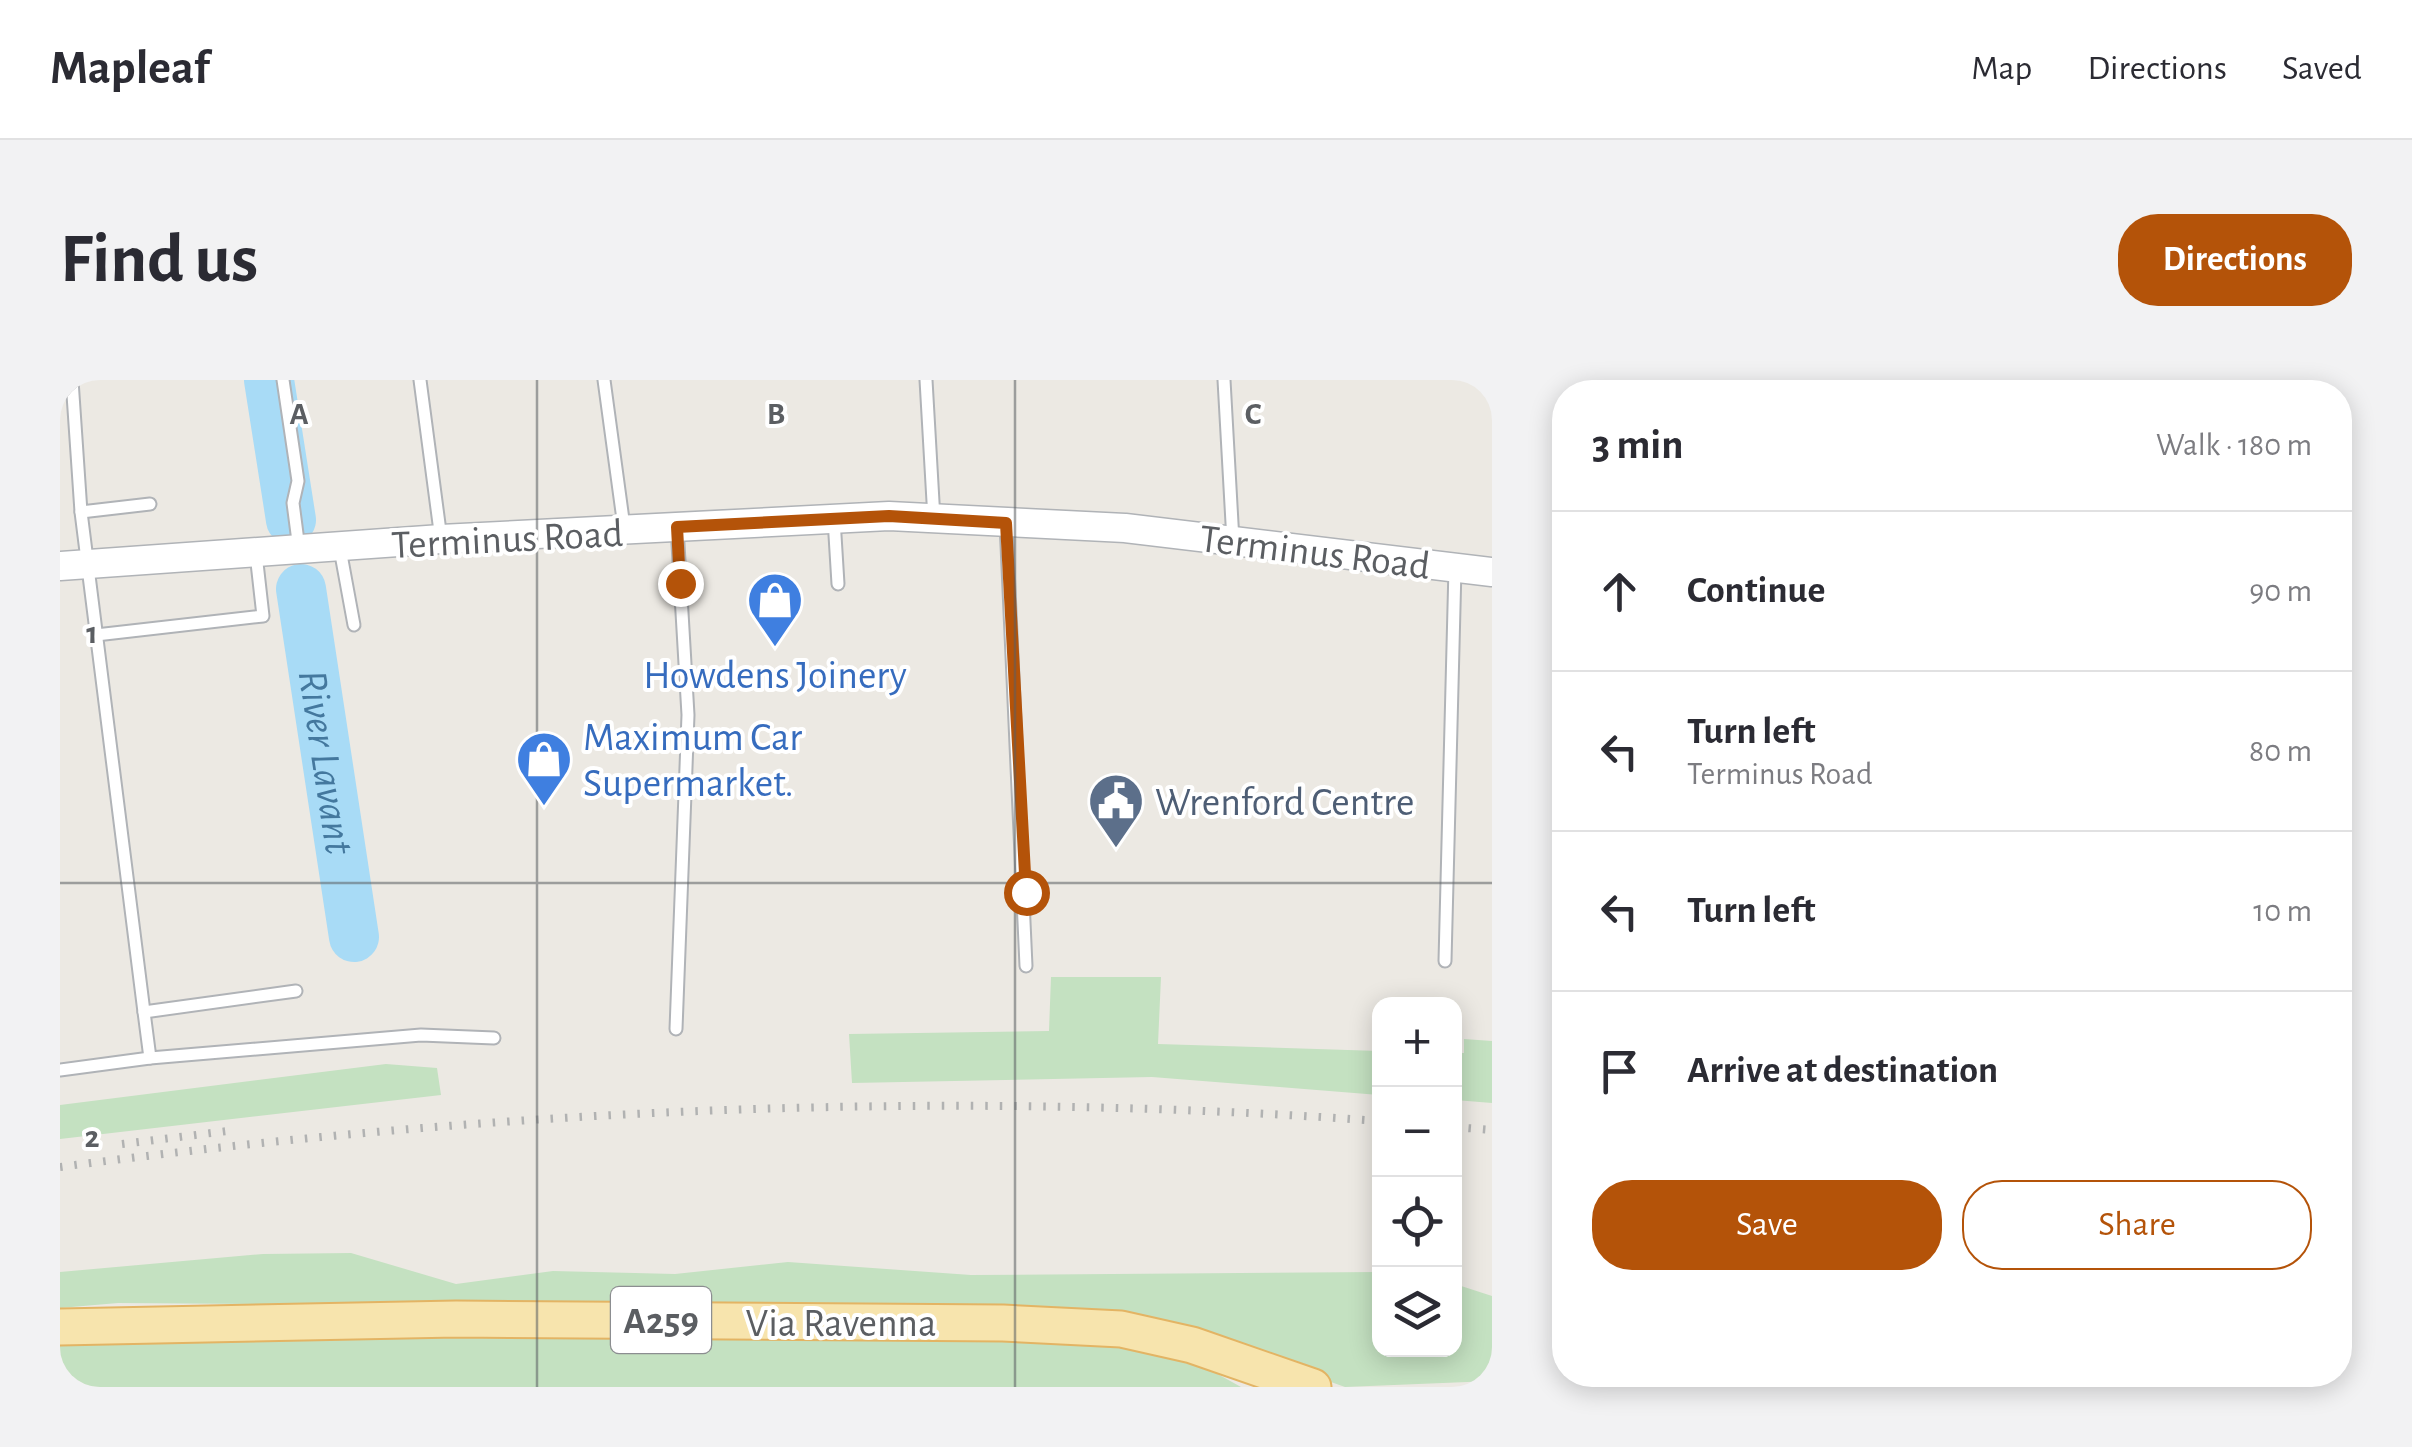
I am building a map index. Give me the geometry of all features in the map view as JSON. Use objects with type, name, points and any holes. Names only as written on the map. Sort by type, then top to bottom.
[{"type":"main road","name":"Via Ravenna","points":[[60,1327],[437,1319],[1003,1323],[1120,1329],[1192,1345],[1266,1378],[1313,1387]]},
{"type":"street","name":"Terminus Road","points":[[73,565],[441,539],[834,519],[934,519],[1126,528],[1492,572]]},
{"type":"lane","points":[[72,380],[82,512],[73,565],[96,634],[150,1058]]},
{"type":"lane","points":[[283,380],[298,481],[292,503],[299,551]]},
{"type":"lane","points":[[420,380],[441,539]]},
{"type":"lane","points":[[604,380],[624,531]]},
{"type":"lane","points":[[926,380],[934,519]]},
{"type":"lane","points":[[1224,380],[1234,541]]},
{"type":"lane","points":[[82,512],[150,504]]},
{"type":"lane","points":[[834,519],[838,584]]},
{"type":"lane","points":[[1006,523],[1026,966]]},
{"type":"lane","points":[[676,1029],[688,715],[677,527]]},
{"type":"lane","points":[[340,549],[354,625]]},
{"type":"lane","points":[[96,634],[262,616],[256,554]]},
{"type":"lane","points":[[1445,961],[1455,568]]},
{"type":"lane","points":[[144,1012],[296,991]]},
{"type":"lane","points":[[60,1070],[150,1058],[421,1036],[494,1038]]},
{"type":"green space","points":[[1051,977],[1161,977],[1158,1044],[1372,1051],[1372,1094],[1152,1077],[852,1083],[849,1034],[1049,1031]]},
{"type":"green space","points":[[1464,1039],[1492,1041],[1492,1103],[1462,1101]]},
{"type":"green space","points":[[386,1064],[437,1068],[441,1095],[60,1139],[60,1105]]},
{"type":"green space","points":[[351,1253],[456,1284],[553,1271],[675,1274],[788,1262],[971,1275],[1372,1272],[1372,1357],[1462,1357],[1462,1286],[1492,1296],[1492,1381],[1345,1387],[1196,1334],[784,1308],[118,1303],[60,1308],[60,1272],[263,1254]]},
{"type":"green space","points":[[461,1332],[1114,1340],[1187,1357],[1241,1387],[60,1387],[60,1344]]},
{"type":"waterway","name":"River Lavant","points":[[269,380],[291,520]]},
{"type":"waterway","name":"River Lavant","points":[[301,589],[354,937]]},
{"type":"railway","points":[[60,1167],[389,1131],[719,1110],[1049,1107],[1372,1121]]},
{"type":"railway","points":[[1462,1128],[1492,1130]]},
{"type":"railway","points":[[122,1144],[236,1130]]},
{"type":"place","name":"Howdens Joinery","points":[[775,649]]},
{"type":"place","name":"Maximum Car Supermarket.","points":[[544,808]]},
{"type":"place","name":"Wrenford Centre","points":[[1116,850]]},
{"type":"route","points":[[680,583],[677,527],[889,516],[1006,523],[1026,892]]}]
